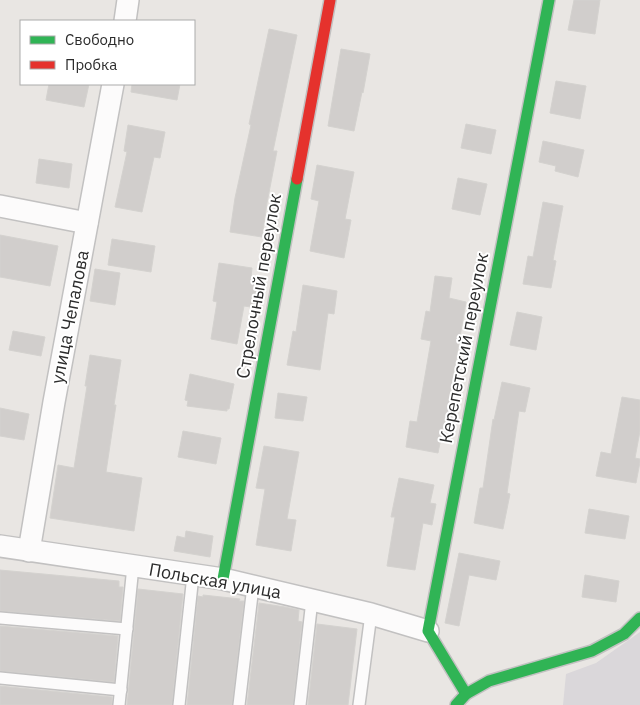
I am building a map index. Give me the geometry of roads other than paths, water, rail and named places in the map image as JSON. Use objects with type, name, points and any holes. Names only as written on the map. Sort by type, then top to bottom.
[{"type":"street","points":[[124,20],[128,0]]},
{"type":"street","name":"Стрелочный переулок","points":[[223,579],[330,0]]},
{"type":"street","name":"Керепетский переулок","points":[[428,631],[549,0]]},
{"type":"street","name":"улица Чепалова","points":[[29,552],[54,402],[113,85]]},
{"type":"street","points":[[0,206],[87,223]]},
{"type":"street","name":"Польская улица","points":[[0,546],[29,552],[223,579],[371,614],[428,631]]},
{"type":"street","points":[[456,705],[466,694],[489,681],[592,651],[624,634],[640,618]]},
{"type":"street","points":[[428,631],[466,694]]},
{"type":"lane","points":[[120,705],[133,566]]},
{"type":"lane","points":[[178,705],[193,575]]},
{"type":"lane","points":[[239,705],[253,586]]},
{"type":"lane","points":[[300,705],[312,600]]},
{"type":"lane","points":[[359,705],[371,614]]},
{"type":"lane","points":[[0,618],[127,629]]},
{"type":"lane","points":[[0,678],[121,690]]}]
